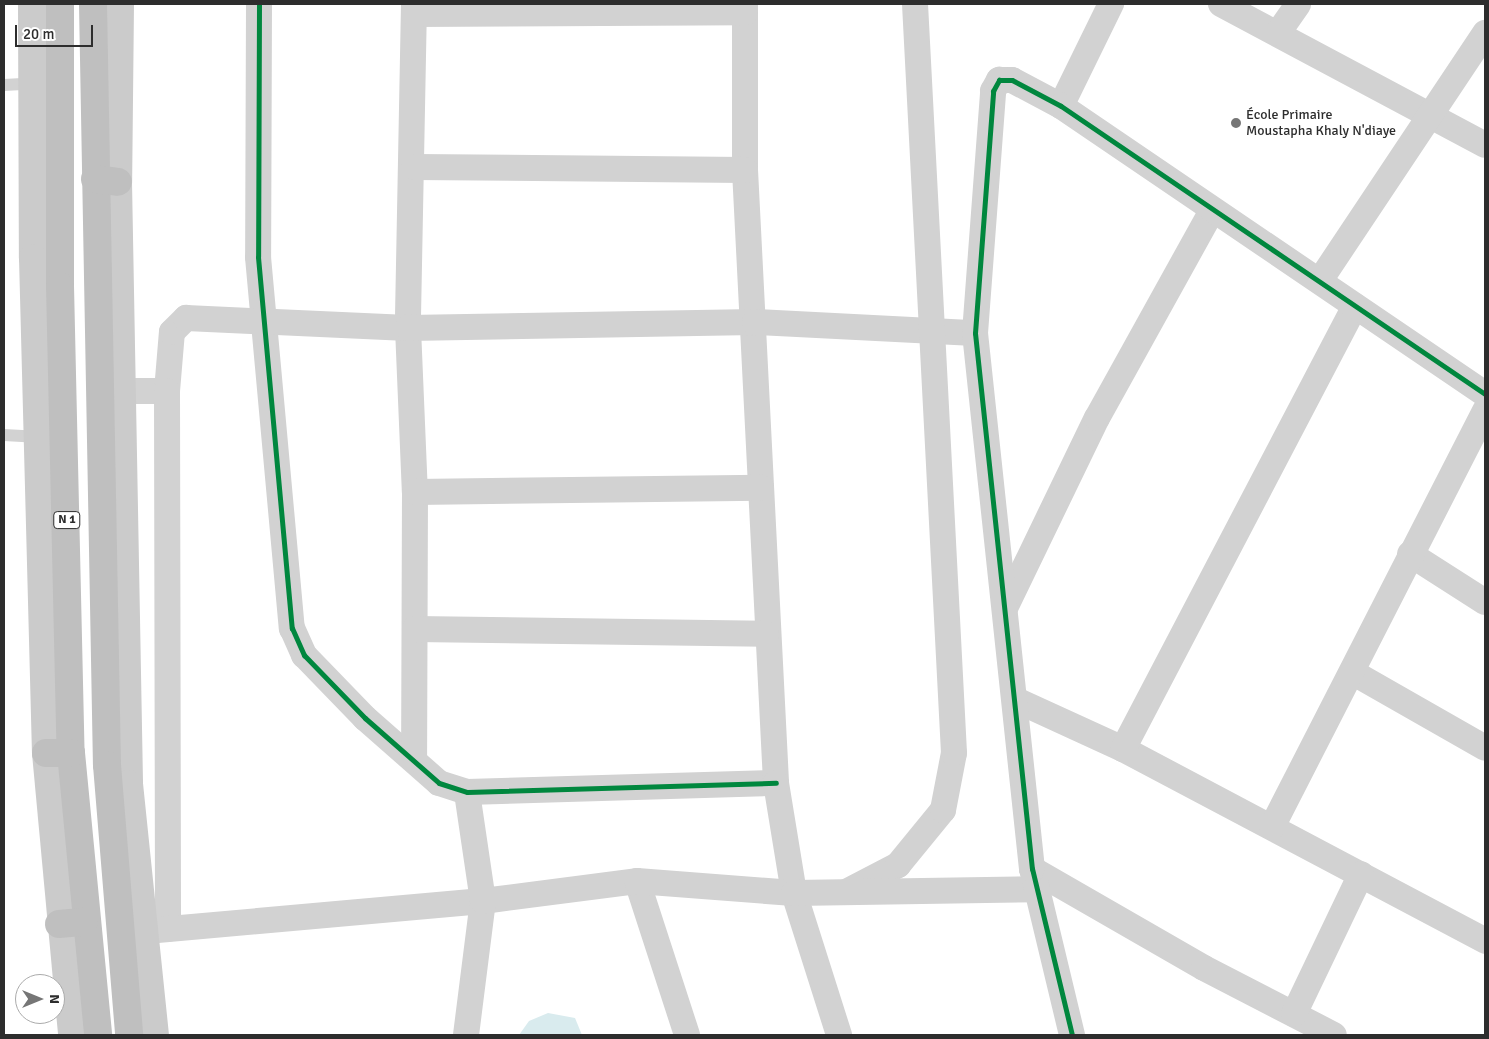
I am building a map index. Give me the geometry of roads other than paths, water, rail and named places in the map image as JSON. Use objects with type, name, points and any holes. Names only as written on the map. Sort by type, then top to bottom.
[{"type":"highway","name":"N 1","points":[[60,4],[46,82],[58,753],[72,923],[98,1035]]},
{"type":"highway","name":"N 1","points":[[93,4],[107,181],[107,765],[129,933],[129,1035]]},
{"type":"street","points":[[32,4],[46,82]]},
{"type":"street","points":[[120,4],[107,181],[124,391],[129,933],[155,1035]]},
{"type":"street","points":[[259,4],[258,257],[266,322],[292,628],[304,655],[365,718],[414,758],[439,783],[467,792],[776,783]]},
{"type":"street","points":[[846,892],[898,865],[943,810],[954,753],[915,4]]},
{"type":"street","points":[[1061,106],[1111,4]]},
{"type":"street","points":[[1221,4],[1278,33],[1429,117],[1485,145]]},
{"type":"street","points":[[1278,33],[1298,4]]},
{"type":"street","points":[[414,758],[415,492],[408,328],[414,167],[414,9],[745,8],[745,170],[755,322],[766,634],[776,783],[794,893],[839,1035]]},
{"type":"street","points":[[1321,280],[1485,33]]},
{"type":"street","points":[[1072,1035],[1035,879],[975,333],[993,91],[1000,80],[1012,80],[1061,106],[1211,212],[1321,280],[1355,306],[1485,394]]},
{"type":"street","points":[[414,167],[745,170]]},
{"type":"street","points":[[1005,608],[1097,418],[1211,212]]},
{"type":"street","points":[[1123,749],[1355,306]]},
{"type":"street","points":[[168,929],[167,391],[172,332],[178,323],[186,318],[408,328],[755,322],[975,333]]},
{"type":"street","points":[[124,391],[167,391]]},
{"type":"street","points":[[1272,827],[1485,410]]},
{"type":"street","points":[[415,492],[761,488]]},
{"type":"street","points":[[1410,554],[1485,602]]},
{"type":"street","points":[[415,629],[766,634]]},
{"type":"street","points":[[1352,672],[1485,748]]},
{"type":"street","points":[[1016,700],[1123,749],[1485,940]]},
{"type":"street","points":[[466,1035],[483,901],[467,792]]},
{"type":"street","points":[[1294,1014],[1361,874]]},
{"type":"street","points":[[129,933],[483,901],[637,881],[794,893],[846,892],[1035,879],[1334,1035]]},
{"type":"street","points":[[637,881],[687,1035]]},
{"type":"street","points":[[72,923],[72,1035]]},
{"type":"lane","points":[[4,85],[46,82]]},
{"type":"lane","points":[[4,436],[53,435]]},
{"type":"place","name":"École Primaire Moustapha Khaly N'diaye","points":[[1236,123]]}]
